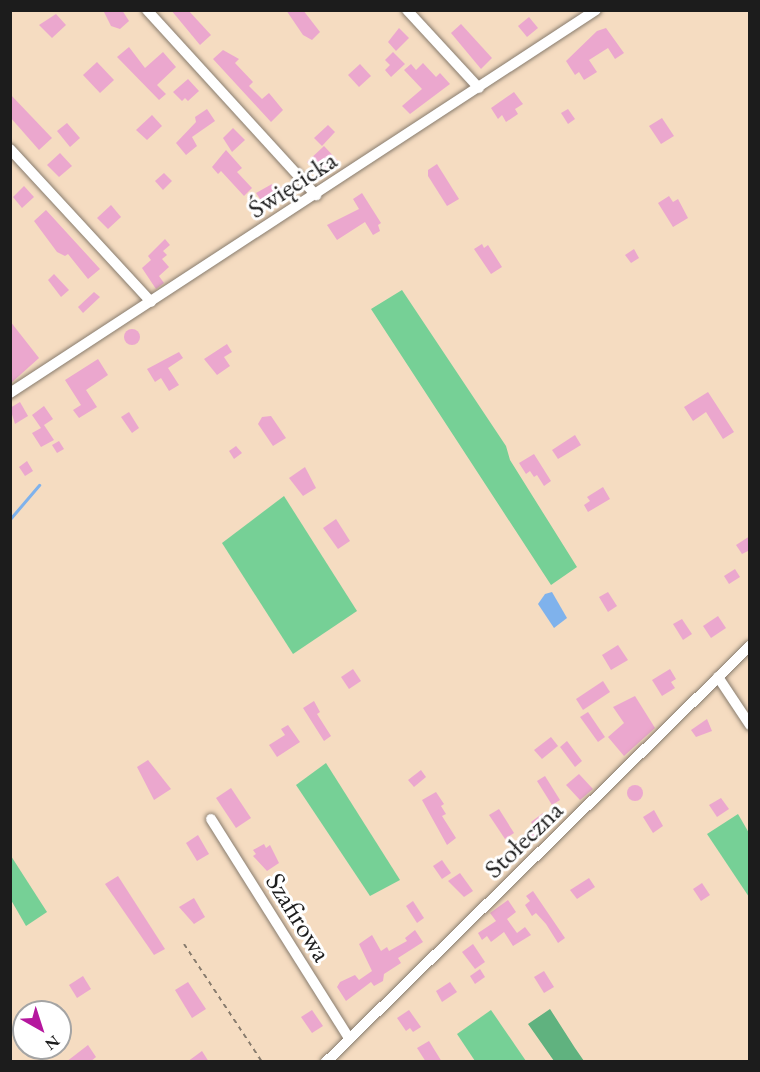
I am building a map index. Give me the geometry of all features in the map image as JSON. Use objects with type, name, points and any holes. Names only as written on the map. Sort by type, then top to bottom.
[{"type":"street","points":[[147,10],[316,195]]},
{"type":"street","points":[[407,10],[478,88]]},
{"type":"street","name":"Święcicka","points":[[10,393],[596,10]]},
{"type":"street","points":[[10,149],[151,302]]},
{"type":"street","name":"Stołeczna","points":[[326,1062],[750,646]]},
{"type":"street","points":[[718,677],[750,725]]},
{"type":"street","name":"Szafirowa","points":[[211,819],[350,1038]]},
{"type":"path","points":[[184,944],[262,1062]]},
{"type":"green space","points":[[402,290],[506,446],[510,460],[577,567],[551,585],[371,309]]},
{"type":"green space","points":[[284,496],[357,611],[293,654],[222,543]]},
{"type":"green space","points":[[326,763],[400,880],[370,896],[296,785]]},
{"type":"green space","points":[[738,814],[749,833],[749,897],[707,834]]},
{"type":"green space","points":[[11,856],[47,912],[26,926],[11,900]]},
{"type":"green space","points":[[550,1009],[584,1061],[554,1061],[528,1024]]},
{"type":"green space","points":[[491,1010],[526,1061],[475,1061],[457,1034]]},
{"type":"water","points":[[552,592],[567,618],[554,628],[538,604],[545,594]]},
{"type":"building","points":[[103,10],[122,10],[129,21],[120,29],[111,26]]},
{"type":"building","points":[[171,10],[188,10],[211,35],[200,45]]},
{"type":"building","points":[[286,10],[303,10],[320,32],[312,40],[303,35]]},
{"type":"building","points":[[56,14],[66,25],[52,38],[39,25]]},
{"type":"building","points":[[529,17],[538,28],[527,37],[518,26]]},
{"type":"building","points":[[461,24],[492,58],[481,69],[451,33]]},
{"type":"building","points":[[399,28],[409,38],[396,51],[388,42]]},
{"type":"building","points":[[606,28],[624,53],[615,59],[608,48],[589,60],[597,72],[584,80],[579,72],[575,75],[566,61],[597,31]]},
{"type":"building","points":[[129,47],[145,68],[163,52],[176,67],[157,85],[166,94],[159,100],[117,57]]},
{"type":"building","points":[[223,50],[239,59],[235,63],[253,82],[249,86],[262,99],[269,93],[283,110],[271,122],[213,59]]},
{"type":"building","points":[[393,52],[405,64],[391,77],[385,70],[390,65],[385,60]]},
{"type":"building","points":[[97,62],[114,80],[100,93],[83,75]]},
{"type":"building","points":[[423,63],[436,77],[440,73],[450,84],[410,114],[402,106],[422,89],[404,70],[411,64],[416,70]]},
{"type":"building","points":[[360,64],[371,76],[359,87],[348,75]]},
{"type":"building","points":[[188,79],[199,91],[188,101],[185,98],[182,101],[173,92]]},
{"type":"building","points":[[514,92],[523,104],[515,109],[518,114],[506,122],[502,115],[498,119],[491,108]]},
{"type":"building","points":[[10,94],[52,138],[39,150],[10,117]]},
{"type":"building","points":[[207,109],[215,121],[192,137],[197,146],[186,155],[176,143],[196,122],[195,117]]},
{"type":"building","points":[[568,109],[575,119],[568,124],[561,113]]},
{"type":"building","points":[[152,115],[162,126],[147,140],[136,130]]},
{"type":"building","points":[[662,118],[674,136],[661,144],[649,126]]},
{"type":"building","points":[[67,123],[80,138],[70,147],[57,131]]},
{"type":"building","points":[[328,125],[335,132],[322,146],[314,138]]},
{"type":"building","points":[[233,128],[245,140],[232,152],[223,138]]},
{"type":"building","points":[[324,146],[338,161],[320,175],[307,162]]},
{"type":"building","points":[[226,150],[242,168],[237,172],[252,188],[244,196],[221,171],[218,174],[212,167]]},
{"type":"building","points":[[60,153],[72,166],[59,177],[47,165]]},
{"type":"building","points":[[437,164],[459,199],[447,206],[428,176],[428,170]]},
{"type":"building","points":[[164,173],[172,181],[163,190],[155,181]]},
{"type":"building","points":[[288,183],[293,184],[298,192],[285,199],[283,195],[265,206],[256,193],[272,184],[276,190]]},
{"type":"building","points":[[24,186],[34,197],[22,208],[13,197]]},
{"type":"building","points":[[362,193],[381,223],[378,225],[380,231],[373,235],[365,222],[337,240],[327,225],[359,209],[353,199]]},
{"type":"building","points":[[669,196],[673,202],[678,199],[688,218],[673,227],[658,203]]},
{"type":"building","points":[[111,205],[121,217],[108,229],[97,218]]},
{"type":"building","points":[[46,210],[100,269],[88,279],[68,254],[65,256],[57,252],[34,221]]},
{"type":"building","points":[[165,239],[170,245],[163,251],[167,255],[162,259],[169,267],[159,276],[164,283],[156,289],[142,268],[151,260],[148,256]]},
{"type":"building","points":[[482,244],[484,248],[488,245],[502,267],[491,274],[474,249]]},
{"type":"building","points":[[634,249],[639,258],[631,263],[625,255]]},
{"type":"building","points":[[54,274],[69,290],[61,297],[48,280]]},
{"type":"building","points":[[94,292],[100,297],[83,313],[78,307]]},
{"type":"building","points":[[10,321],[39,358],[10,384]]},
{"type":"building","points":[[129,329],[135,329],[140,337],[138,343],[129,345],[124,340],[124,334]]},
{"type":"building","points":[[227,344],[232,352],[224,357],[230,366],[217,375],[204,359]]},
{"type":"building","points":[[179,352],[183,358],[168,368],[179,385],[169,391],[161,378],[155,382],[147,369]]},
{"type":"building","points":[[98,359],[108,375],[86,390],[97,407],[79,418],[73,410],[81,405],[65,380]]},
{"type":"building","points":[[708,392],[734,432],[723,439],[706,412],[693,421],[684,407]]},
{"type":"building","points":[[20,402],[28,416],[15,424],[10,408]]},
{"type":"building","points":[[44,406],[53,419],[44,425],[54,440],[41,447],[32,433],[41,428],[32,415]]},
{"type":"building","points":[[129,412],[139,428],[132,433],[121,417]]},
{"type":"building","points":[[271,416],[286,438],[273,446],[258,424],[262,417]]},
{"type":"building","points":[[575,435],[581,445],[558,459],[552,450]]},
{"type":"building","points":[[59,441],[64,449],[57,453],[52,445]]},
{"type":"building","points":[[236,446],[242,453],[234,459],[229,451]]},
{"type":"building","points":[[534,454],[551,481],[544,486],[537,475],[534,477],[530,471],[526,474],[519,463]]},
{"type":"building","points":[[27,461],[33,471],[25,476],[19,467]]},
{"type":"building","points":[[305,467],[316,488],[303,496],[289,478]]},
{"type":"building","points":[[603,487],[610,499],[588,512],[584,505],[590,501],[587,497]]},
{"type":"building","points":[[336,519],[350,541],[338,549],[323,528]]},
{"type":"building","points":[[750,536],[750,550],[742,554],[736,545]]},
{"type":"building","points":[[735,569],[740,577],[729,584],[724,576]]},
{"type":"building","points":[[608,592],[617,606],[608,612],[599,597]]},
{"type":"building","points":[[718,616],[726,628],[711,638],[703,626]]},
{"type":"building","points":[[682,619],[692,634],[683,640],[673,624]]},
{"type":"building","points":[[618,645],[628,660],[611,670],[602,655]]},
{"type":"building","points":[[353,669],[361,681],[349,689],[341,677]]},
{"type":"building","points":[[670,669],[676,679],[671,682],[675,688],[662,696],[652,680]]},
{"type":"building","points":[[603,681],[610,692],[583,710],[576,699]]},
{"type":"building","points":[[635,696],[655,728],[624,756],[608,737],[624,723],[613,707]]},
{"type":"building","points":[[314,701],[320,712],[317,714],[331,736],[324,741],[303,708]]},
{"type":"building","points":[[588,712],[605,737],[598,742],[580,717]]},
{"type":"building","points":[[707,719],[712,731],[696,737],[691,730]]},
{"type":"building","points":[[288,725],[300,742],[277,757],[269,745],[285,735],[281,729]]},
{"type":"building","points":[[551,737],[558,746],[542,759],[534,750]]},
{"type":"building","points":[[567,741],[582,761],[575,767],[560,747]]},
{"type":"building","points":[[148,760],[171,789],[154,800],[137,767]]},
{"type":"building","points":[[421,770],[426,777],[414,787],[408,780]]},
{"type":"building","points":[[579,774],[593,789],[580,800],[566,785]]},
{"type":"building","points":[[545,776],[560,800],[552,805],[537,781]]},
{"type":"building","points":[[632,785],[638,785],[643,793],[641,799],[632,801],[627,796],[627,790]]},
{"type":"building","points":[[231,788],[251,818],[236,828],[216,798]]},
{"type":"building","points":[[436,792],[444,804],[441,806],[446,814],[442,816],[456,838],[447,845],[422,800]]},
{"type":"building","points":[[721,798],[729,809],[717,817],[709,805]]},
{"type":"building","points":[[499,809],[514,833],[505,839],[489,815]]},
{"type":"building","points":[[654,810],[663,826],[653,833],[643,817]]},
{"type":"building","points":[[543,813],[552,825],[522,845],[517,840],[534,827],[531,822]]},
{"type":"building","points":[[198,835],[209,854],[197,861],[186,843]]},
{"type":"building","points":[[264,844],[266,848],[270,845],[279,863],[267,871],[253,856],[256,854],[253,850]]},
{"type":"building","points":[[501,855],[509,865],[496,875],[488,864]]},
{"type":"building","points":[[442,860],[451,873],[442,879],[433,866]]},
{"type":"building","points":[[460,873],[473,891],[464,897],[448,881]]},
{"type":"building","points":[[118,876],[165,949],[154,955],[105,884]]},
{"type":"building","points":[[589,878],[595,887],[577,899],[570,890]]},
{"type":"building","points":[[702,883],[710,895],[701,901],[693,889]]},
{"type":"building","points":[[533,891],[565,938],[558,943],[546,924],[536,913],[532,916],[525,905],[530,901],[526,896]]},
{"type":"building","points":[[194,898],[205,917],[194,924],[179,907]]},
{"type":"building","points":[[508,900],[516,912],[507,919],[517,933],[525,927],[531,935],[513,946],[504,932],[491,942],[487,936],[482,940],[478,933],[496,921],[490,913]]},
{"type":"building","points":[[413,901],[424,918],[417,923],[406,906]]},
{"type":"building","points":[[415,930],[423,942],[398,958],[401,963],[384,974],[383,981],[374,986],[371,982],[346,1001],[337,987],[340,982],[355,975],[359,980],[372,971],[359,944],[372,935],[381,951],[387,947],[389,951],[407,941],[405,938]]},
{"type":"building","points":[[473,944],[485,962],[475,969],[462,952]]},
{"type":"building","points":[[480,969],[485,977],[475,984],[470,976]]},
{"type":"building","points":[[544,971],[554,987],[544,993],[534,977]]},
{"type":"building","points":[[83,976],[91,989],[77,998],[69,985]]},
{"type":"building","points":[[188,982],[206,1009],[192,1018],[175,990]]},
{"type":"building","points":[[450,982],[457,992],[442,1002],[436,991]]},
{"type":"building","points":[[312,1010],[323,1026],[312,1033],[301,1017]]},
{"type":"building","points":[[409,1010],[421,1027],[413,1032],[410,1028],[406,1031],[397,1018]]},
{"type":"building","points":[[429,1041],[442,1062],[426,1062],[417,1048]]},
{"type":"building","points":[[88,1045],[96,1057],[90,1062],[66,1062],[72,1060],[72,1057]]},
{"type":"building","points":[[202,1051],[209,1062],[187,1062]]},
{"type":"waterway","points":[[10,519],[39,485]]}]
